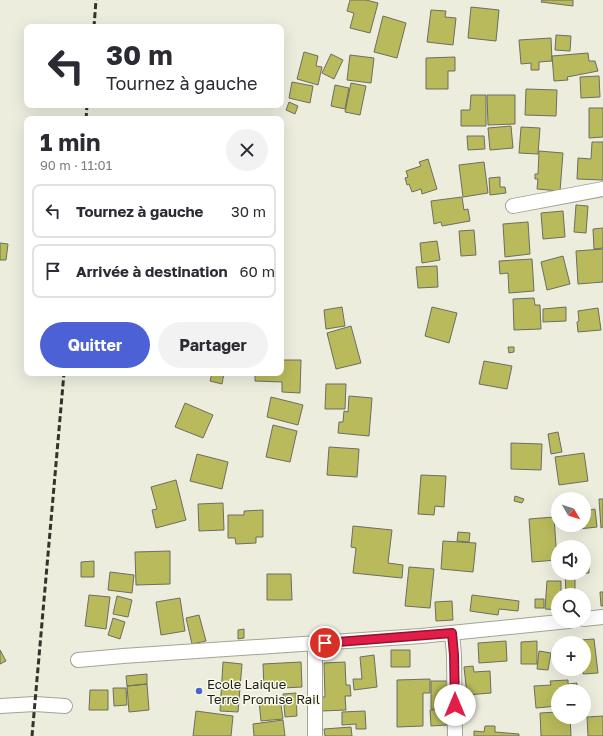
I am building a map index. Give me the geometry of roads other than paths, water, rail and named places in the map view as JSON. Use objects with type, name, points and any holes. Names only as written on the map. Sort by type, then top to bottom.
[{"type":"street","points":[[514,206],[603,189]]},
{"type":"street","points":[[591,618],[603,617]]},
{"type":"street","points":[[78,660],[315,644],[452,633],[551,623]]},
{"type":"street","points":[[452,633],[454,655],[455,736]]},
{"type":"street","points":[[315,644],[315,736]]},
{"type":"street","points":[[0,706],[34,704],[65,706]]},
{"type":"railway","points":[[94,24],[96,0]]},
{"type":"railway","points":[[86,116],[87,108]]},
{"type":"railway","points":[[32,736],[64,376]]},
{"type":"place","name":"Ecole Laique Terre Promise Rail","points":[[199,691]]}]
